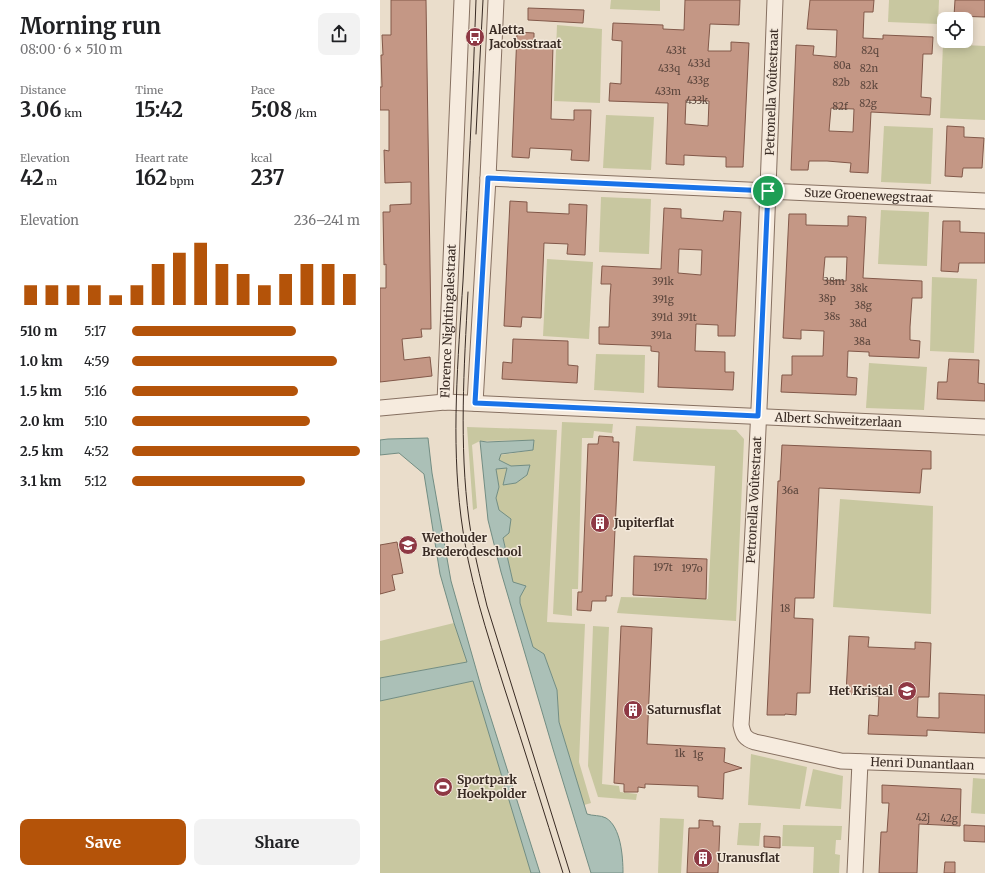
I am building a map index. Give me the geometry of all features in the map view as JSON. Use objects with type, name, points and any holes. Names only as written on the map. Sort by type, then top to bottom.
[{"type":"street","name":"Florence Nightingalestraat","points":[[462,0],[445,402],[475,403]]},
{"type":"street","points":[[475,403],[488,178],[496,0]]},
{"type":"street","name":"Petronella Voûtestraat","points":[[775,0],[758,416],[741,725],[742,733],[747,739],[755,742],[841,761],[860,762]]},
{"type":"street","name":"Suze Groenewegstraat","points":[[488,178],[985,201]]},
{"type":"street","points":[[380,408],[445,402]]},
{"type":"street","name":"Albert Schweitzerlaan","points":[[475,403],[985,427]]},
{"type":"street","points":[[855,873],[860,762]]},
{"type":"street","name":"Henri Dunantlaan","points":[[860,762],[985,766]]},
{"type":"green space","points":[[611,0],[660,0],[660,11],[610,9]]},
{"type":"green space","points":[[889,0],[939,0],[937,24],[888,22]]},
{"type":"green space","points":[[557,25],[602,29],[600,103],[554,101]]},
{"type":"green space","points":[[973,45],[985,46],[985,120],[940,118],[943,48],[973,48]]},
{"type":"green space","points":[[606,115],[654,117],[651,170],[603,168]]},
{"type":"green space","points":[[884,126],[933,128],[931,184],[881,182]]},
{"type":"green space","points":[[601,197],[651,199],[649,254],[599,252]]},
{"type":"green space","points":[[881,210],[929,212],[927,266],[878,264]]},
{"type":"green space","points":[[547,259],[593,262],[589,339],[543,336]]},
{"type":"green space","points":[[932,277],[977,279],[974,353],[930,351]]},
{"type":"green space","points":[[596,354],[645,355],[644,393],[594,390]]},
{"type":"green space","points":[[869,363],[927,367],[924,410],[866,408]]},
{"type":"green space","points":[[562,422],[613,424],[612,433],[594,431],[593,438],[582,438],[578,589],[572,589],[572,616],[553,614]]},
{"type":"green space","points":[[636,426],[736,430],[744,439],[736,621],[617,613],[621,597],[708,599],[715,466],[633,461]]},
{"type":"green space","points":[[467,427],[557,430],[547,622],[585,624],[579,762],[591,803],[584,805],[559,722],[557,690],[544,654],[533,647],[520,603],[520,597],[513,583],[496,498],[499,487],[496,469],[507,468],[503,485],[516,483],[527,475],[530,465],[511,466],[499,460],[501,455],[533,450],[534,440],[480,441],[472,445],[477,508],[473,510]]},
{"type":"green space","points":[[840,499],[933,506],[931,614],[833,607]]},
{"type":"green space","points":[[454,623],[467,662],[380,678],[380,641]]},
{"type":"green space","points":[[593,626],[609,627],[602,784],[619,786],[620,792],[637,794],[636,800],[598,797],[588,766]]},
{"type":"green space","name":"Sportpark Hoekpolder","points":[[473,681],[532,873],[380,873],[380,701]]},
{"type":"green space","points":[[751,754],[807,767],[800,809],[748,805]]},
{"type":"green space","points":[[813,769],[843,776],[841,809],[805,806]]},
{"type":"green space","points":[[973,778],[985,779],[985,814],[971,813]]},
{"type":"green space","points":[[660,818],[684,819],[681,873],[658,873]]},
{"type":"green space","points":[[739,823],[761,823],[759,846],[737,845]]},
{"type":"green space","points":[[783,825],[842,826],[841,840],[836,840],[835,854],[840,855],[839,873],[813,873],[814,847],[782,846]]},
{"type":"shaded area","points":[[428,438],[432,473],[451,581],[482,690],[540,873],[531,873],[473,681],[380,701],[380,678],[467,662],[440,574],[424,474],[399,453],[380,455],[380,440]]},
{"type":"shaded area","points":[[534,440],[533,450],[501,454],[499,460],[511,466],[530,465],[527,475],[516,483],[503,485],[507,468],[496,469],[499,487],[496,498],[499,510],[511,519],[509,533],[503,538],[513,582],[526,586],[520,597],[520,603],[533,647],[544,654],[557,690],[559,722],[587,814],[606,818],[615,828],[622,851],[623,873],[591,873],[501,572],[488,520],[480,441]]},
{"type":"building","points":[[391,0],[426,0],[431,329],[421,329],[422,337],[402,339],[404,360],[430,357],[432,376],[380,382],[380,288],[386,288],[383,212],[390,212],[390,205],[411,204],[411,182],[385,183],[384,150],[389,151],[389,110],[380,110],[380,87],[382,87],[381,55],[383,55],[382,35],[391,35]]},
{"type":"building","points":[[685,0],[740,0],[739,25],[710,24],[708,51],[731,51],[731,42],[749,43],[743,167],[726,167],[726,157],[684,155],[684,165],[666,164],[668,103],[609,101],[610,83],[621,84],[622,41],[612,40],[613,23],[663,25],[663,29],[684,30]],"holes":[[[686,100],[709,101],[708,126],[685,124]]]},
{"type":"building","points":[[810,0],[874,0],[873,12],[864,12],[863,38],[883,39],[883,35],[933,37],[932,54],[923,54],[921,97],[931,98],[930,115],[871,112],[868,173],[850,172],[851,163],[827,161],[809,161],[808,170],[791,170],[796,45],[814,46],[813,55],[836,57],[837,30],[807,29]],"holes":[[[831,108],[854,109],[853,132],[829,131]]]},
{"type":"building","points":[[955,0],[985,0],[985,17],[973,17],[973,12],[954,12]]},
{"type":"building","points":[[528,8],[584,10],[583,23],[528,20]]},
{"type":"building","points":[[517,32],[534,33],[534,43],[553,45],[551,119],[574,120],[574,110],[591,110],[589,161],[571,160],[572,150],[530,148],[529,158],[512,157]]},
{"type":"building","points":[[947,126],[964,127],[964,137],[984,138],[982,168],[963,168],[962,177],[945,176]]},
{"type":"building","points":[[510,201],[527,202],[527,212],[569,214],[569,204],[587,205],[585,255],[567,254],[568,244],[544,243],[541,318],[522,317],[521,327],[504,326]]},
{"type":"building","points":[[664,208],[681,209],[681,218],[723,221],[724,211],[741,212],[735,336],[718,336],[718,325],[696,324],[695,351],[725,352],[725,372],[734,372],[733,390],[658,387],[659,352],[651,351],[651,346],[599,344],[599,327],[609,327],[611,284],[601,284],[602,266],[661,269]],"holes":[[[679,249],[702,250],[701,275],[678,273]]]},
{"type":"building","points":[[789,214],[806,214],[806,225],[848,226],[848,216],[866,217],[863,278],[922,281],[922,298],[912,298],[910,327],[910,340],[920,341],[919,358],[869,356],[869,352],[848,351],[847,377],[857,378],[856,395],[781,392],[782,375],[792,375],[792,356],[823,356],[824,331],[801,330],[801,339],[783,338]],"holes":[[[825,257],[847,257],[846,281],[823,280]]]},
{"type":"building","points":[[943,221],[960,221],[960,232],[985,233],[985,263],[959,263],[958,272],[941,271]]},
{"type":"building","points":[[513,339],[568,341],[568,365],[578,366],[577,383],[502,379],[503,362],[512,363]]},
{"type":"building","points":[[949,359],[979,360],[978,383],[985,384],[985,401],[937,399],[938,382],[947,382]]},
{"type":"building","name":"Jupiterflat","points":[[599,436],[613,437],[613,442],[619,442],[612,596],[606,596],[606,601],[592,601],[591,611],[577,610],[578,592],[582,592],[588,444],[598,444]]},
{"type":"building","points":[[782,445],[931,451],[931,469],[922,469],[920,493],[819,488],[814,598],[795,598],[794,618],[813,619],[810,693],[797,693],[796,715],[767,715],[778,481],[780,481]]},
{"type":"building","points":[[397,542],[403,573],[392,575],[395,590],[380,594],[380,545]]},
{"type":"building","points":[[634,556],[707,559],[706,599],[633,595]]},
{"type":"building","points":[[621,626],[652,628],[647,744],[725,748],[724,762],[742,768],[724,773],[723,799],[698,797],[698,786],[645,784],[645,788],[638,787],[638,792],[624,792],[624,784],[614,783]]},
{"type":"building","points":[[849,636],[869,637],[868,647],[915,649],[915,642],[931,643],[929,697],[918,697],[917,717],[939,718],[939,693],[985,695],[985,733],[927,730],[927,736],[868,734],[869,715],[878,716],[879,696],[846,694]]},
{"type":"building","points":[[882,785],[961,789],[960,826],[919,824],[917,873],[879,873],[881,832],[887,832],[889,803],[882,803]]},
{"type":"building","name":"Uranusflat","points":[[699,820],[713,821],[713,826],[720,826],[718,873],[687,873],[689,828],[699,828]]},
{"type":"building","points":[[964,825],[985,826],[985,842],[964,841]]},
{"type":"building","points":[[764,836],[780,837],[780,848],[764,847]]},
{"type":"building","points":[[945,862],[955,862],[955,873],[944,873]]},
{"type":"tram line","points":[[476,0],[456,399],[456,458],[458,488],[464,539],[473,583],[563,873]]},
{"type":"tram line","points":[[476,134],[483,0]]},
{"type":"tram line","points":[[468,292],[463,434],[469,520],[487,606],[570,873]]},
{"type":"place","name":"Aletta Jacobsstraat","points":[[475,37]]},
{"type":"place","name":"Jupiterflat","points":[[600,523]]},
{"type":"place","name":"Wethouder Brederodeschool","points":[[408,545]]},
{"type":"place","name":"Het Kristal","points":[[907,691]]},
{"type":"place","name":"Saturnusflat","points":[[633,710]]},
{"type":"place","name":"Sportpark Hoekpolder","points":[[443,787]]},
{"type":"place","name":"Uranusflat","points":[[703,858]]},
{"type":"route","points":[[488,178],[768,191],[758,416],[475,403],[488,178]]}]
